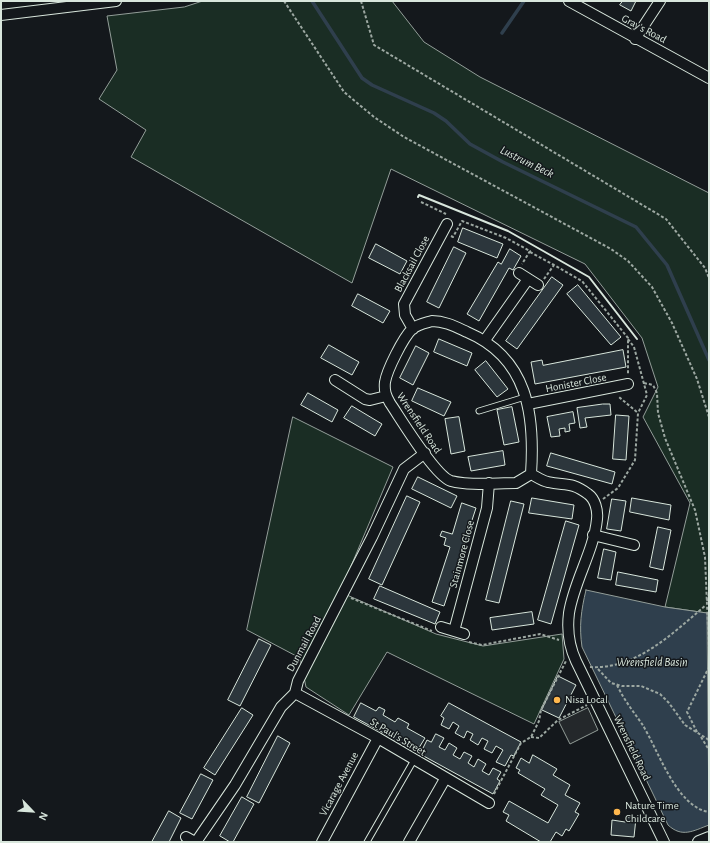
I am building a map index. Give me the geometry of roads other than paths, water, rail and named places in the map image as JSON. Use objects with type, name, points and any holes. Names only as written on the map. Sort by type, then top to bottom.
[{"type":"street","points":[[1,15],[116,1]]},
{"type":"street","name":"Gray's Road","points":[[569,1],[709,78]]},
{"type":"street","points":[[635,38],[660,1]]},
{"type":"street","name":"Blacksail Close","points":[[413,329],[405,315],[404,304],[449,225]]},
{"type":"street","points":[[519,272],[538,285]]},
{"type":"street","points":[[485,340],[528,278]]},
{"type":"street","points":[[413,329],[426,323],[438,321],[485,340],[499,351],[514,371],[526,400],[532,429],[531,474]]},
{"type":"street","name":"Wrensfield Road","points":[[413,329],[405,338],[388,371],[385,380],[386,396],[436,471],[449,480],[459,483],[516,483],[531,474],[550,483],[573,485],[588,494],[593,500],[597,518],[569,615],[568,629],[573,655],[664,842]]},
{"type":"street","points":[[335,380],[365,399],[370,400],[386,396]]},
{"type":"street","name":"Honister Close","points":[[526,400],[611,388],[628,384]]},
{"type":"street","name":"Dunmail Road","points":[[186,837],[196,842],[235,785],[281,707],[295,693],[298,681],[369,543],[402,472],[406,467],[425,453]]},
{"type":"street","name":"Stainmore Close","points":[[454,631],[487,508],[490,483]]},
{"type":"street","points":[[593,535],[634,544]]},
{"type":"street","points":[[441,627],[464,634]]},
{"type":"street","name":"St Paul's Street","points":[[295,693],[378,738],[445,779],[489,803]]},
{"type":"street","name":"Vicarage Avenue","points":[[322,842],[378,738]]},
{"type":"street","points":[[409,842],[445,779]]},
{"type":"street","points":[[699,842],[709,838]]},
{"type":"lane","points":[[478,411],[526,400]]},
{"type":"lane","points":[[367,842],[414,760]]},
{"type":"water","name":"Wrensfield Basin","points":[[586,590],[665,607],[707,613],[709,825],[693,831],[683,832],[673,829],[668,825],[582,647],[581,618]]},
{"type":"waterway","name":"Lustrum Beck","points":[[312,1],[362,78],[372,85],[434,113],[446,121],[470,144],[503,162],[636,227],[667,265],[709,360]]},
{"type":"waterway","points":[[502,33],[524,1]]},
{"type":"place","name":"Nisa Local","points":[[557,700]]},
{"type":"place","name":"Nature Time Childcare","points":[[617,812]]}]
